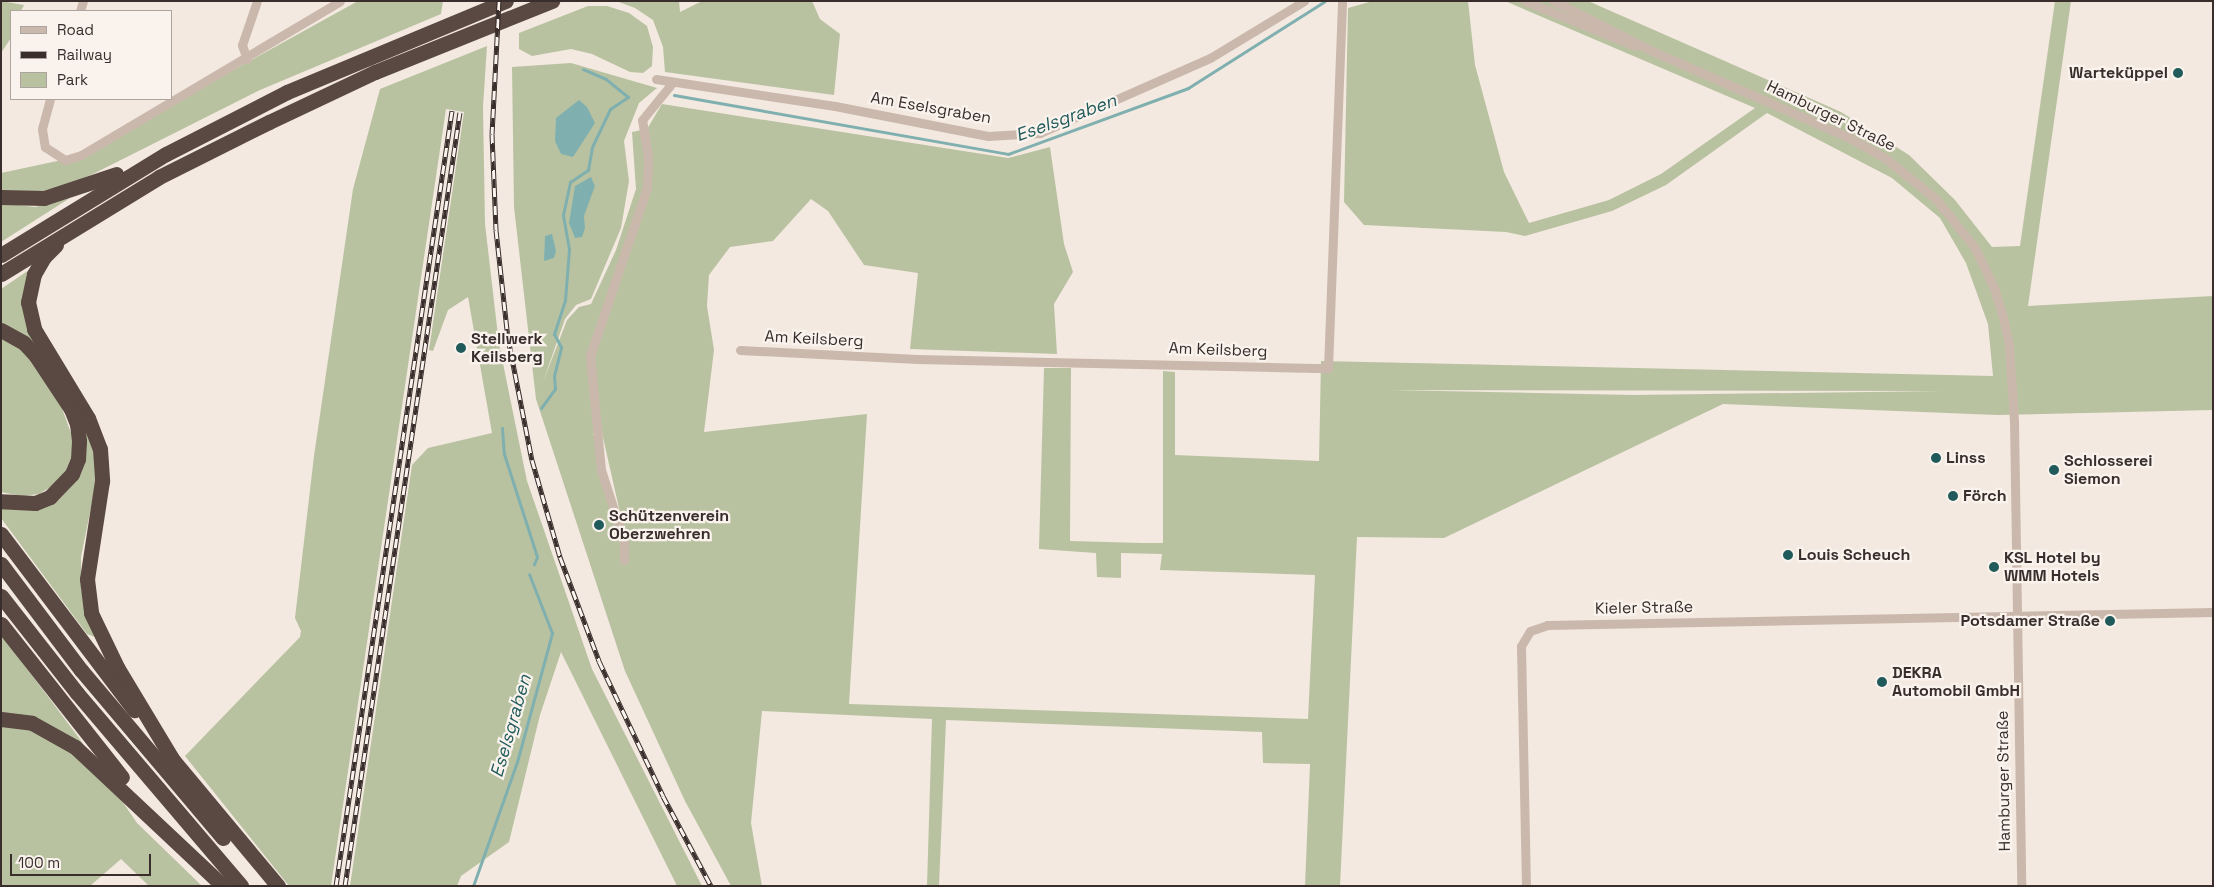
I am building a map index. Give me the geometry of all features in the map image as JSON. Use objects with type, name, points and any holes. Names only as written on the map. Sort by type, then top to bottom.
[{"type":"highway","points":[[1,255],[166,154],[287,92],[506,1]]},
{"type":"highway","points":[[1,274],[159,176],[366,76],[548,3]]},
{"type":"highway","points":[[1,197],[27,200],[67,192],[166,154]]},
{"type":"highway","points":[[88,219],[44,257],[30,288],[30,315],[42,344],[88,418],[100,449],[102,481],[87,579],[91,613],[113,659],[174,762]]},
{"type":"highway","points":[[1,330],[24,343],[36,356],[71,409],[77,424],[79,442],[78,459],[72,474],[50,497],[35,503],[1,501]]},
{"type":"highway","points":[[1,534],[174,762],[278,886]]},
{"type":"highway","points":[[1,564],[142,744],[266,886]]},
{"type":"highway","points":[[1,596],[83,701],[241,886]]},
{"type":"highway","points":[[1,624],[170,833]]},
{"type":"highway","points":[[1,719],[32,723],[76,747],[170,833],[224,886]]},
{"type":"street","points":[[247,59],[242,45],[257,1]]},
{"type":"street","points":[[50,100],[42,128],[45,146],[65,160],[81,155],[247,59],[340,1]]},
{"type":"street","name":"Am Eselsgraben","points":[[656,79],[835,106],[988,136],[1040,133],[1210,58],[1304,1]]},
{"type":"street","name":"Am Keilsberg","points":[[740,350],[917,359],[1328,368],[1342,1]]},
{"type":"street","points":[[1525,1],[1652,51]]},
{"type":"street","name":"Hamburger Straße","points":[[1554,1],[1652,51],[1848,138],[1885,158],[1918,182],[1964,232],[1994,288],[2009,346],[2014,421],[2021,886]]},
{"type":"street","points":[[624,560],[624,541],[601,470],[590,356],[647,188],[648,157],[642,120],[673,82]]},
{"type":"street","points":[[2017,616],[2213,612]]},
{"type":"street","name":"Kieler Straße","points":[[1526,886],[1521,646],[1530,631],[1547,625],[2017,616]]},
{"type":"green space","points":[[1,1],[24,5],[22,10],[10,10],[10,40],[1,53]]},
{"type":"green space","points":[[358,1],[443,1],[441,14],[260,90],[95,173],[57,190],[22,196],[1,190],[1,173],[76,157]]},
{"type":"green space","points":[[616,1],[679,1],[680,12],[702,1],[812,1],[820,19],[840,34],[834,95],[665,72],[663,47],[653,20],[635,8]]},
{"type":"green space","points":[[1373,1],[1468,1],[1475,65],[1504,172],[1529,223],[1609,200],[1661,174],[1755,108],[1505,1],[1588,1],[1841,112],[1909,155],[1955,200],[1992,247],[2020,246],[2055,1],[2071,1],[2028,306],[2213,296],[2213,410],[1997,415],[1723,404],[1444,538],[1357,537],[1340,886],[1305,886],[1310,764],[1263,763],[1262,732],[946,720],[939,886],[927,886],[932,719],[762,711],[751,823],[762,886],[731,886],[685,801],[625,671],[536,399],[514,207],[512,67],[571,63],[657,88],[639,103],[624,141],[629,181],[621,228],[591,299],[576,305],[565,319],[543,382],[567,320],[579,307],[591,304],[616,250],[636,189],[632,132],[647,129],[662,104],[1008,158],[1050,147],[1064,244],[1073,272],[1054,304],[1057,354],[910,349],[918,273],[864,265],[828,211],[811,199],[773,241],[730,247],[709,275],[707,306],[714,350],[704,432],[867,414],[849,704],[1308,719],[1315,575],[1160,570],[1162,554],[1121,553],[1121,578],[1097,577],[1096,553],[1039,549],[1044,368],[1071,368],[1070,541],[1142,543],[1163,543],[1163,371],[1175,372],[1175,455],[1319,461],[1321,361],[1993,376],[1988,324],[1966,263],[1940,218],[1892,178],[1767,113],[1666,185],[1612,211],[1525,236],[1506,232],[1364,225],[1344,202],[1348,8]],"holes":[[[1390,390],[1943,391],[1633,395]],[[593,433],[602,433],[628,548],[627,548]]]},
{"type":"green space","points":[[588,6],[607,6],[629,13],[647,26],[653,47],[652,66],[643,73],[630,72],[592,54],[571,49],[532,56],[519,49],[519,33]]},
{"type":"green space","points":[[487,46],[483,107],[485,224],[499,344],[527,481],[592,669],[702,886],[677,886],[561,652],[540,715],[509,842],[461,876],[457,886],[350,886],[412,465],[428,448],[492,433],[468,297],[448,310],[433,351],[429,350],[464,112],[446,109],[331,886],[289,886],[185,756],[300,637],[301,631],[295,618],[314,456],[353,189],[380,89]]},
{"type":"green space","points":[[70,198],[1,242],[1,203],[35,207]]},
{"type":"green space","points":[[32,268],[26,285],[47,361],[1,325],[1,289]]},
{"type":"green space","points":[[1,336],[29,353],[59,400],[72,436],[73,451],[66,471],[57,483],[39,494],[21,496],[1,492]]},
{"type":"green space","points":[[82,423],[88,428],[94,451],[97,478],[81,557],[81,589],[95,637],[87,634],[1,518],[1,504],[57,500]]},
{"type":"green space","points":[[1,634],[79,738],[137,823],[202,886],[149,886],[121,859],[90,886],[1,886]]},
{"type":"water","points":[[579,100],[587,107],[595,123],[573,157],[561,154],[555,141],[556,118]]},
{"type":"water","points":[[591,177],[595,186],[584,216],[585,228],[582,237],[575,238],[569,223],[575,186]]},
{"type":"water","points":[[552,234],[556,251],[554,258],[544,261],[545,236]]},
{"type":"waterway","name":"Eselsgraben","points":[[674,95],[1008,154],[1188,88],[1325,1]]},
{"type":"waterway","name":"Eselsgraben","points":[[541,408],[555,389],[554,376],[561,347],[554,334],[565,300],[569,249],[563,215],[570,182],[588,170],[592,147],[610,109],[628,97],[606,79],[583,69]]},
{"type":"waterway","name":"Eselsgraben","points":[[502,428],[504,454],[537,557],[534,564]]},
{"type":"waterway","name":"Eselsgraben","points":[[473,886],[517,762],[552,633],[529,574]]},
{"type":"railway","points":[[499,1],[492,134],[496,230],[508,338],[532,460],[560,557],[599,661],[663,796],[711,886]]},
{"type":"railway","points":[[336,886],[452,111]]},
{"type":"railway","points":[[345,886],[460,112]]},
{"type":"place","name":"Warteküppel","points":[[2178,73]]},
{"type":"place","name":"Stellwerk Keilsberg","points":[[461,348]]},
{"type":"place","name":"Linss","points":[[1936,458]]},
{"type":"place","name":"Schlosserei Siemon","points":[[2054,470]]},
{"type":"place","name":"Förch","points":[[1953,496]]},
{"type":"place","name":"Schützenverein Oberzwehren","points":[[599,525]]},
{"type":"place","name":"Louis Scheuch","points":[[1788,555]]},
{"type":"place","name":"KSL Hotel by WMM Hotels","points":[[1994,567]]},
{"type":"place","name":"Potsdamer Straße","points":[[2110,621]]},
{"type":"place","name":"DEKRA Automobil GmbH","points":[[1882,682]]}]
